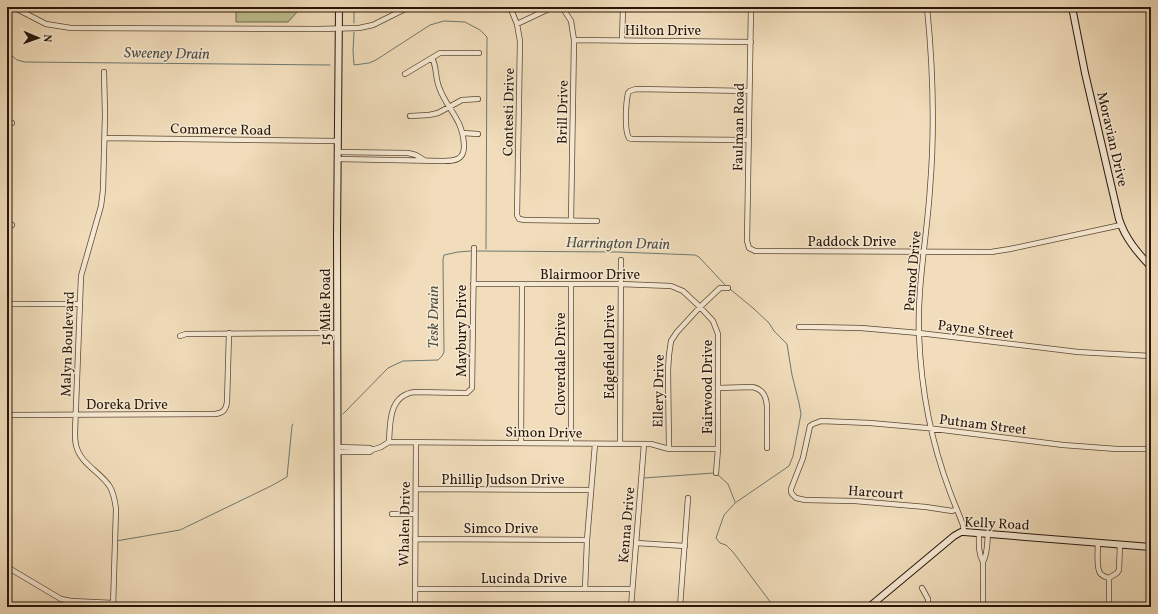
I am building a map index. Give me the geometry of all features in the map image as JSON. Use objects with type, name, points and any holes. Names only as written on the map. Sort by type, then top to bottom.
[{"type":"main road","name":"15 Mile Road","points":[[338,607],[337,155],[339,7]]},
{"type":"main road","name":"Moravian Drive","points":[[1072,7],[1115,206],[1121,225],[1132,246],[1151,267]]},
{"type":"main road","name":"Kelly Road","points":[[869,607],[960,532],[1151,547]]},
{"type":"street","points":[[13,7],[46,24],[73,28],[359,28],[370,26],[409,7]]},
{"type":"street","name":"Contesti Drive","points":[[510,7],[518,24],[521,50],[517,212],[519,219],[571,221]]},
{"type":"street","points":[[518,24],[553,7]]},
{"type":"street","name":"Brill Drive","points":[[562,7],[571,21],[574,40],[571,221]]},
{"type":"street","points":[[622,41],[623,7]]},
{"type":"street","name":"Faulman Road","points":[[749,248],[747,241],[751,7]]},
{"type":"street","name":"Penrod Drive","points":[[927,7],[931,54],[933,118],[930,189],[920,293],[919,333],[923,382],[931,428],[944,476],[963,525],[964,532]]},
{"type":"street","name":"Hilton Drive","points":[[574,40],[751,42]]},
{"type":"street","points":[[404,74],[440,53],[479,53]]},
{"type":"street","points":[[337,155],[410,153],[426,161],[452,161],[460,158],[464,148],[463,133],[460,123],[438,86],[435,66],[432,58]]},
{"type":"street","name":"Malyn Boulevard","points":[[104,72],[103,199],[81,276],[75,438],[78,452],[88,465],[107,483],[112,491],[115,502],[113,605]]},
{"type":"street","points":[[748,140],[629,138],[627,132],[627,96],[630,91],[636,89],[749,91]]},
{"type":"street","points":[[410,116],[434,115],[462,100],[478,99]]},
{"type":"street","points":[[463,133],[478,134]]},
{"type":"street","name":"Commerce Road","points":[[104,138],[338,141]]},
{"type":"street","points":[[571,221],[597,221]]},
{"type":"street","name":"Paddock Drive","points":[[749,248],[761,251],[999,251],[1121,225]]},
{"type":"street","name":"Maybury Drive","points":[[389,442],[390,419],[392,412],[394,406],[402,397],[415,392],[467,393],[470,391],[472,384],[474,248]]},
{"type":"street","name":"Edgefield Drive","points":[[620,444],[621,260]]},
{"type":"street","name":"Blairmoor Drive","points":[[473,284],[620,284],[674,287],[688,294],[700,307]]},
{"type":"street","points":[[521,443],[522,284]]},
{"type":"street","name":"Cloverdale Drive","points":[[571,285],[571,443]]},
{"type":"street","name":"Ellery Drive","points":[[669,449],[668,370],[669,347],[673,336],[720,288],[728,288]]},
{"type":"street","points":[[7,304],[80,304]]},
{"type":"street","name":"Fairwood Drive","points":[[700,307],[713,321],[718,334],[718,449],[716,473]]},
{"type":"street","name":"Payne Street","points":[[799,327],[861,328],[919,333],[1078,352],[1151,356]]},
{"type":"street","points":[[180,336],[186,334],[229,333],[337,333]]},
{"type":"street","name":"Doreka Drive","points":[[7,415],[215,414],[224,412],[227,402],[229,333]]},
{"type":"street","points":[[718,388],[752,387],[757,388],[764,393],[768,406],[767,448]]},
{"type":"street","name":"Putnam Street","points":[[793,495],[791,491],[792,485],[803,458],[810,426],[821,421],[931,428],[1117,449],[1151,449]]},
{"type":"street","name":"Simon Drive","points":[[337,450],[370,448],[372,450],[389,442],[651,444],[669,449],[718,449]]},
{"type":"street","name":"Whalen Drive","points":[[415,607],[416,442]]},
{"type":"street","points":[[585,589],[586,540],[595,444]]},
{"type":"street","name":"Kenna Drive","points":[[631,607],[644,444]]},
{"type":"street","name":"Phillip Judson Drive","points":[[416,489],[590,490]]},
{"type":"street","name":"Harcourt","points":[[793,495],[796,498],[805,500],[855,501],[926,507],[952,511],[957,509]]},
{"type":"street","points":[[680,607],[688,498]]},
{"type":"street","points":[[392,514],[415,514]]},
{"type":"street","points":[[979,533],[979,552],[983,562]]},
{"type":"street","points":[[983,607],[983,562],[987,549],[988,533]]},
{"type":"street","name":"Simco Drive","points":[[415,539],[586,540]]},
{"type":"street","points":[[1098,542],[1099,572],[1100,574],[1109,578]]},
{"type":"street","points":[[636,543],[685,546]]},
{"type":"street","points":[[1109,578],[1119,570],[1120,544]]},
{"type":"street","points":[[7,567],[61,599],[71,602],[113,605]]},
{"type":"street","points":[[1109,578],[1109,607]]},
{"type":"street","name":"Lucinda Drive","points":[[415,588],[632,589]]},
{"type":"street","points":[[922,588],[928,599],[928,607]]},
{"type":"green space","points":[[236,7],[297,7],[297,12],[288,22],[236,22]]},
{"type":"waterway","name":"Harrington Drain","points":[[354,7],[354,23]]},
{"type":"waterway","name":"Harrington Drain","points":[[354,32],[354,65],[369,63],[376,60],[430,25],[444,21],[465,22],[480,30],[487,37],[486,249]]},
{"type":"waterway","name":"Sweeney Drain","points":[[7,52],[17,60],[25,62],[330,65]]},
{"type":"waterway","name":"Tesk Drain","points":[[343,414],[388,368],[403,361],[438,360],[442,356],[444,352],[444,255],[471,251]]},
{"type":"waterway","name":"Harrington Drain","points":[[476,251],[618,252],[695,255],[699,257],[726,286]]},
{"type":"waterway","name":"Harrington Drain","points":[[730,289],[769,323],[774,331],[787,344],[801,414],[793,456],[789,466],[735,503],[724,515],[716,538],[720,543],[726,545],[733,552],[774,607]]},
{"type":"waterway","name":"Tesk Drain","points":[[116,541],[180,530],[287,477],[293,424]]},
{"type":"waterway","points":[[644,478],[714,473]]},
{"type":"waterway","points":[[717,474],[728,484],[735,502]]}]
